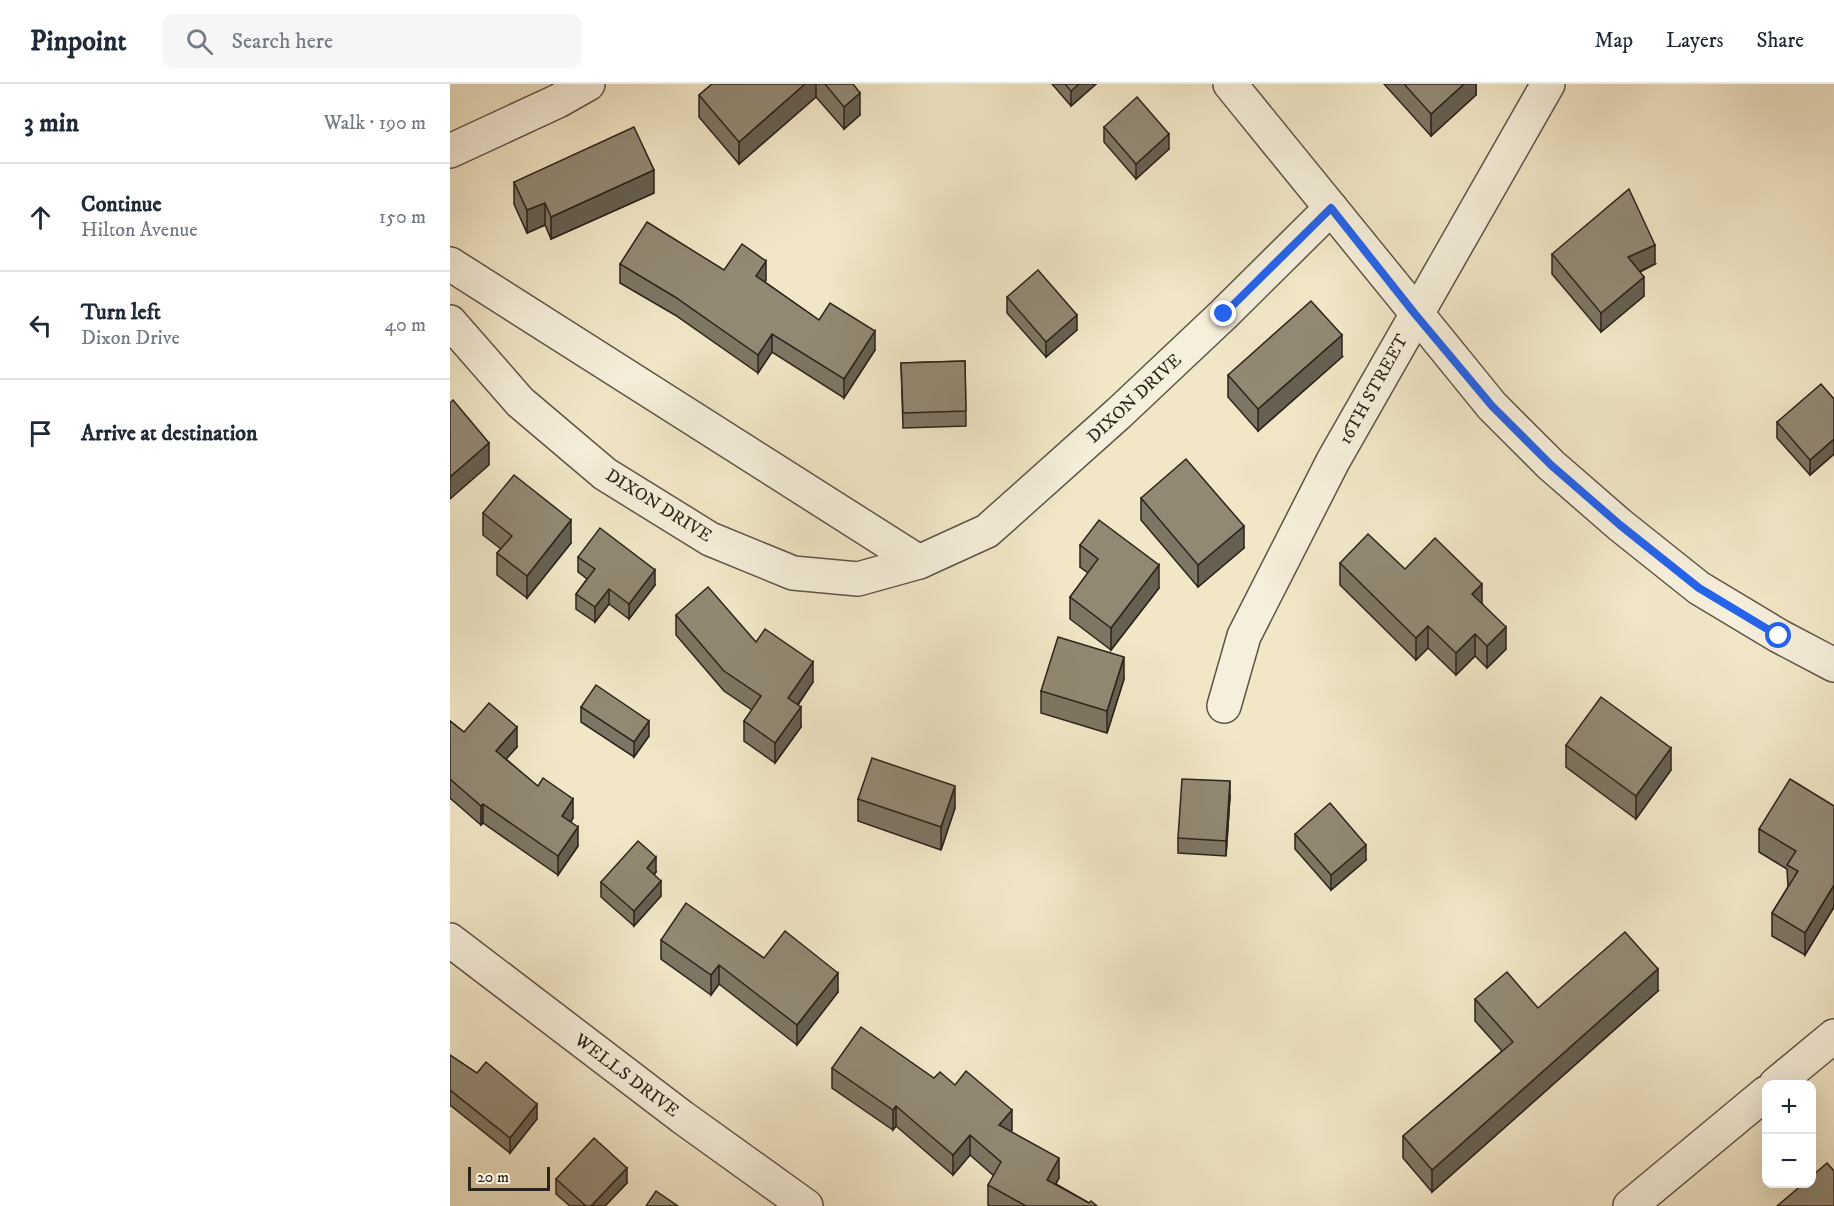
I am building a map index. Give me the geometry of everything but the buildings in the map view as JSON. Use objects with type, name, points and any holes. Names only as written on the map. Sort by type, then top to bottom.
[{"type":"street","points":[[450,151],[558,101],[588,84]]},
{"type":"street","points":[[1230,84],[1492,406],[1551,465],[1620,525],[1699,588],[1779,636],[1834,665]]},
{"type":"street","name":"16TH STREET","points":[[1224,705],[1244,636],[1333,461],[1548,84]]},
{"type":"street","name":"DIXON DRIVE","points":[[450,322],[520,402],[605,474],[710,539],[793,573],[858,579],[919,562],[987,531],[1119,413],[1224,314],[1331,208]]},
{"type":"street","points":[[450,264],[919,562]]},
{"type":"street","name":"WELLS DRIVE","points":[[450,940],[682,1117],[806,1206]]},
{"type":"street","points":[[1781,1080],[1834,1036]]},
{"type":"street","points":[[1630,1206],[1762,1097]]},
{"type":"route","points":[[1224,314],[1331,208],[1492,406],[1551,465],[1620,525],[1699,588],[1779,636]]}]
